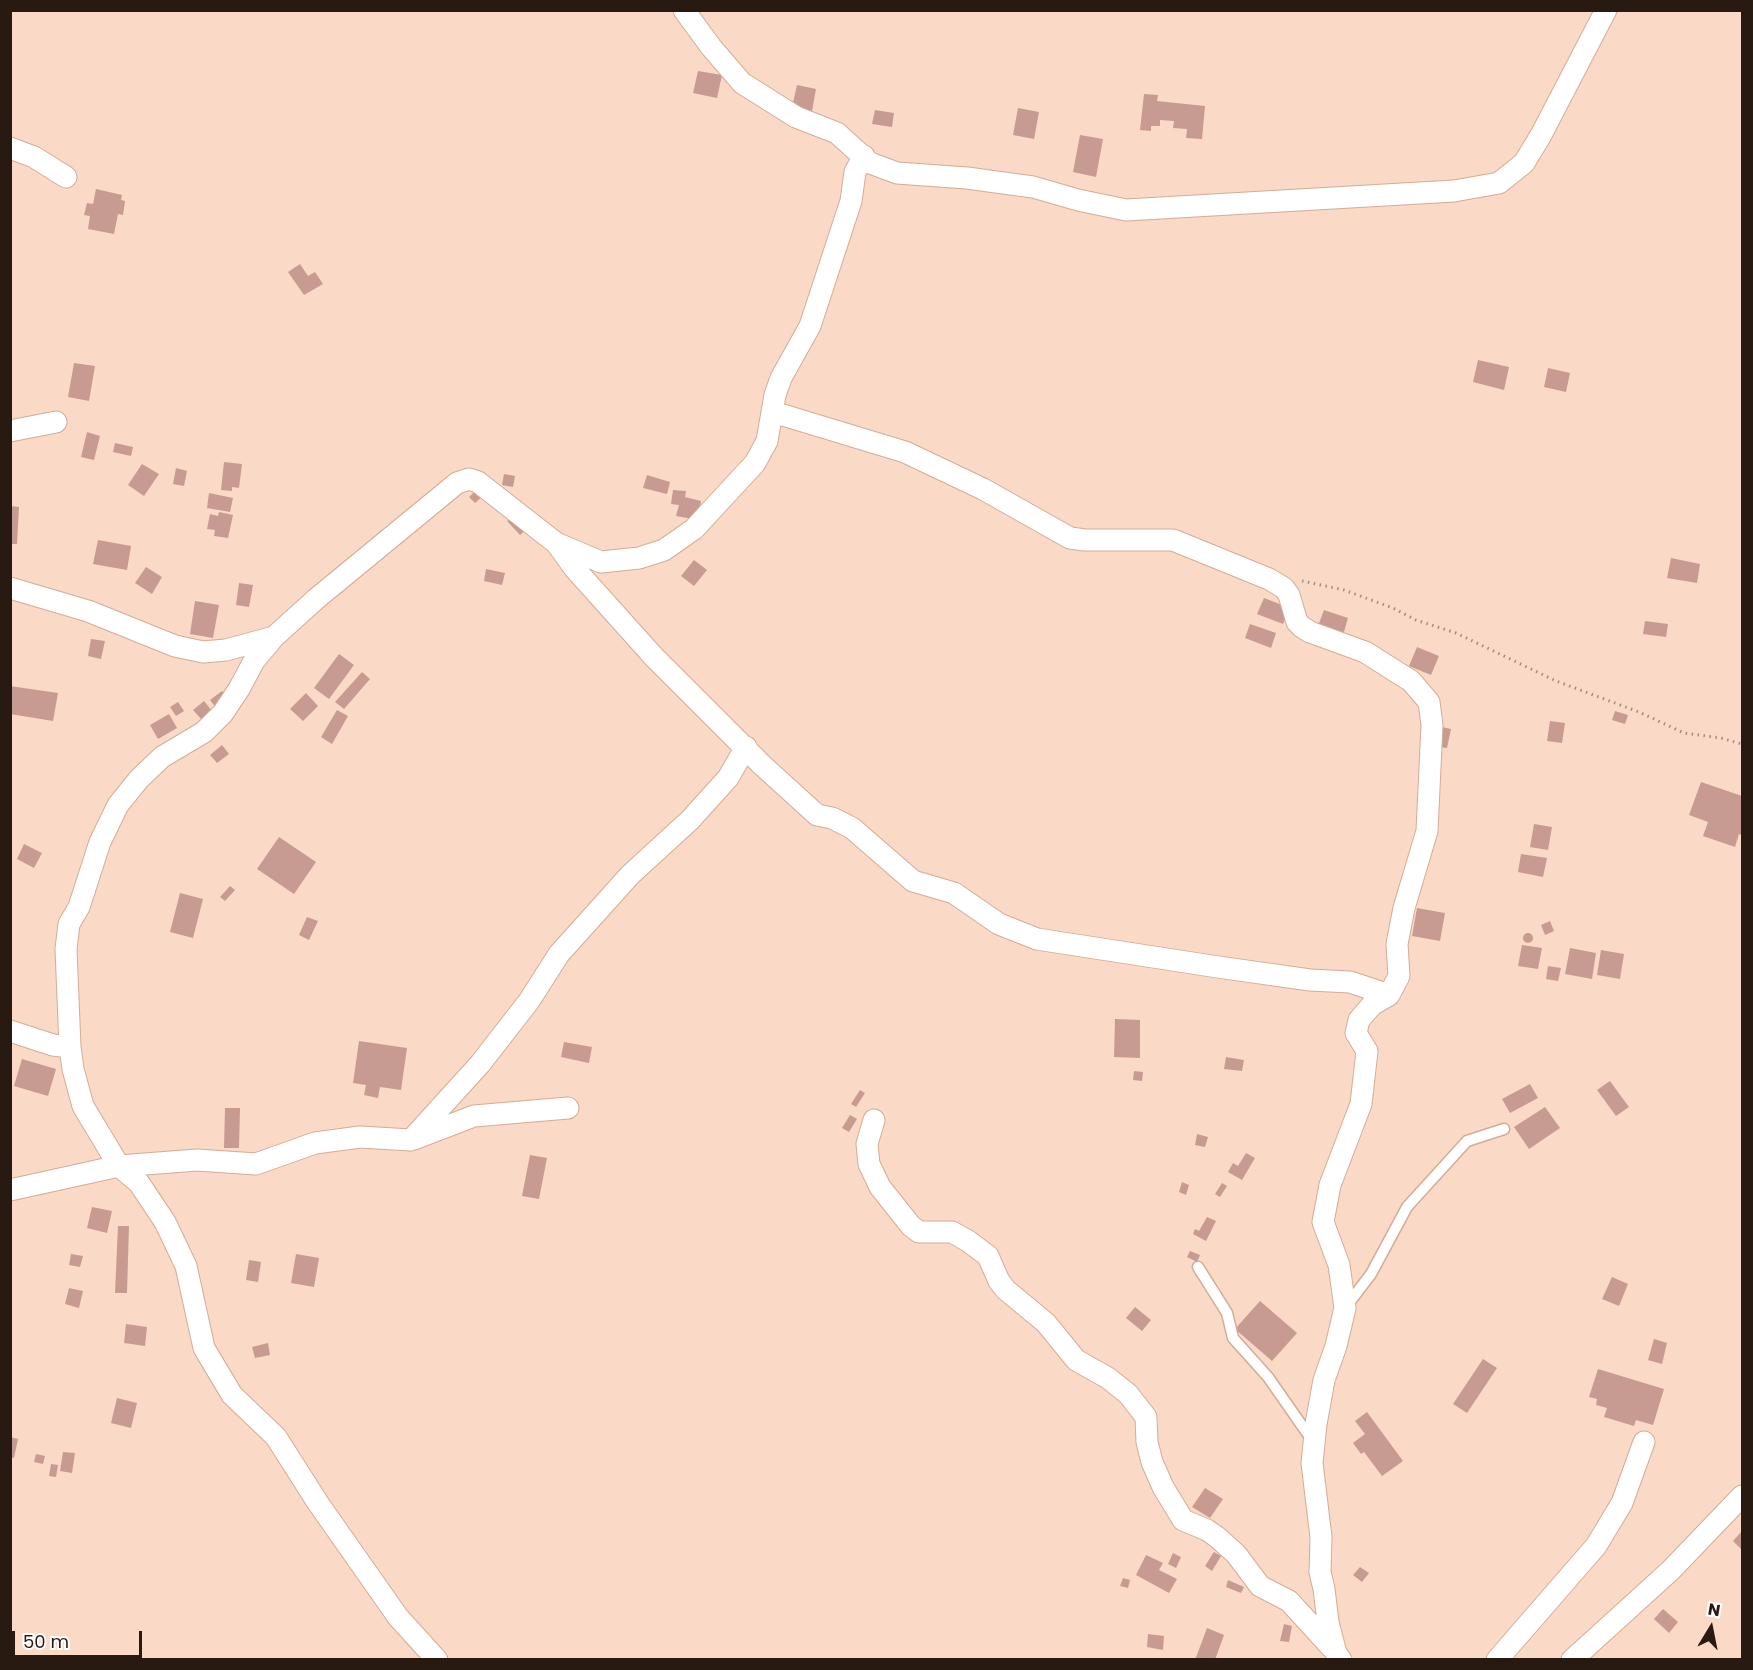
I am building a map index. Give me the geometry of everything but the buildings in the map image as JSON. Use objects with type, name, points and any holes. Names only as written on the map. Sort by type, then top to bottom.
[{"type":"street","points":[[684,10],[711,47],[742,83],[796,117],[837,133],[870,163],[897,173],[968,178],[1033,188],[1126,210],[1454,191],[1499,183],[1524,163],[1606,10]]},
{"type":"street","points":[[10,148],[34,157],[66,177]]},
{"type":"street","points":[[556,543],[601,561],[639,558],[664,550],[694,529],[755,463],[767,441],[775,395],[781,378],[810,326],[851,201],[855,172],[864,156]]},
{"type":"street","points":[[773,412],[905,452],[984,489],[1070,538],[1173,540],[1269,579],[1284,588],[1297,622],[1302,627],[1365,652],[1411,681],[1429,702],[1432,725],[1427,831],[1404,908],[1397,944],[1399,976],[1389,995],[1372,1005],[1359,1020],[1356,1033],[1367,1051],[1361,1104],[1330,1185],[1323,1222],[1339,1265],[1345,1308],[1336,1346],[1324,1380],[1312,1463],[1321,1537],[1320,1572],[1328,1622],[1339,1656]]},
{"type":"street","points":[[10,431],[56,422]]},
{"type":"street","points":[[437,1659],[398,1617],[318,1503],[276,1437],[232,1395],[204,1347],[186,1266],[165,1222],[139,1183],[119,1167],[83,1106],[73,1069],[70,1047],[66,949],[69,924],[80,907],[100,842],[118,805],[139,779],[162,757],[204,732],[223,713],[254,661],[274,638],[325,592],[449,490],[464,480],[478,482],[556,543],[575,569],[654,657],[762,765],[817,815],[832,818],[852,828],[913,881],[954,893],[999,924],[1037,939],[1218,968],[1310,980],[1350,981],[1389,995]]},
{"type":"street","points":[[10,588],[88,611],[175,646],[203,652],[226,650],[274,638]]},
{"type":"street","points":[[411,1140],[480,1064],[529,1000],[559,954],[630,875],[690,820],[728,778],[746,747]]},
{"type":"street","points":[[10,1031],[53,1045],[70,1047]]},
{"type":"street","points":[[10,1190],[119,1167],[197,1160],[256,1164],[315,1143],[360,1137],[411,1140],[474,1116],[568,1108]]},
{"type":"street","points":[[874,1120],[867,1144],[868,1164],[880,1187],[911,1226],[919,1232],[951,1232],[988,1256],[999,1281],[1006,1290],[1046,1323],[1076,1360],[1108,1378],[1128,1394],[1146,1416],[1147,1442],[1152,1462],[1184,1520],[1218,1537],[1236,1554],[1260,1586],[1289,1601],[1339,1656]]},
{"type":"street","points":[[1497,1659],[1596,1546],[1622,1503],[1644,1442]]},
{"type":"street","points":[[1572,1659],[1671,1570],[1743,1496]]},
{"type":"lane","points":[[1345,1308],[1371,1274],[1407,1207],[1467,1141],[1504,1129]]},
{"type":"lane","points":[[1198,1268],[1227,1313],[1233,1338],[1268,1377],[1314,1443]]},
{"type":"path","points":[[1269,579],[1284,578],[1328,586],[1368,598],[1416,620],[1456,633],[1549,678],[1639,712],[1684,733],[1721,738],[1743,744]]}]
